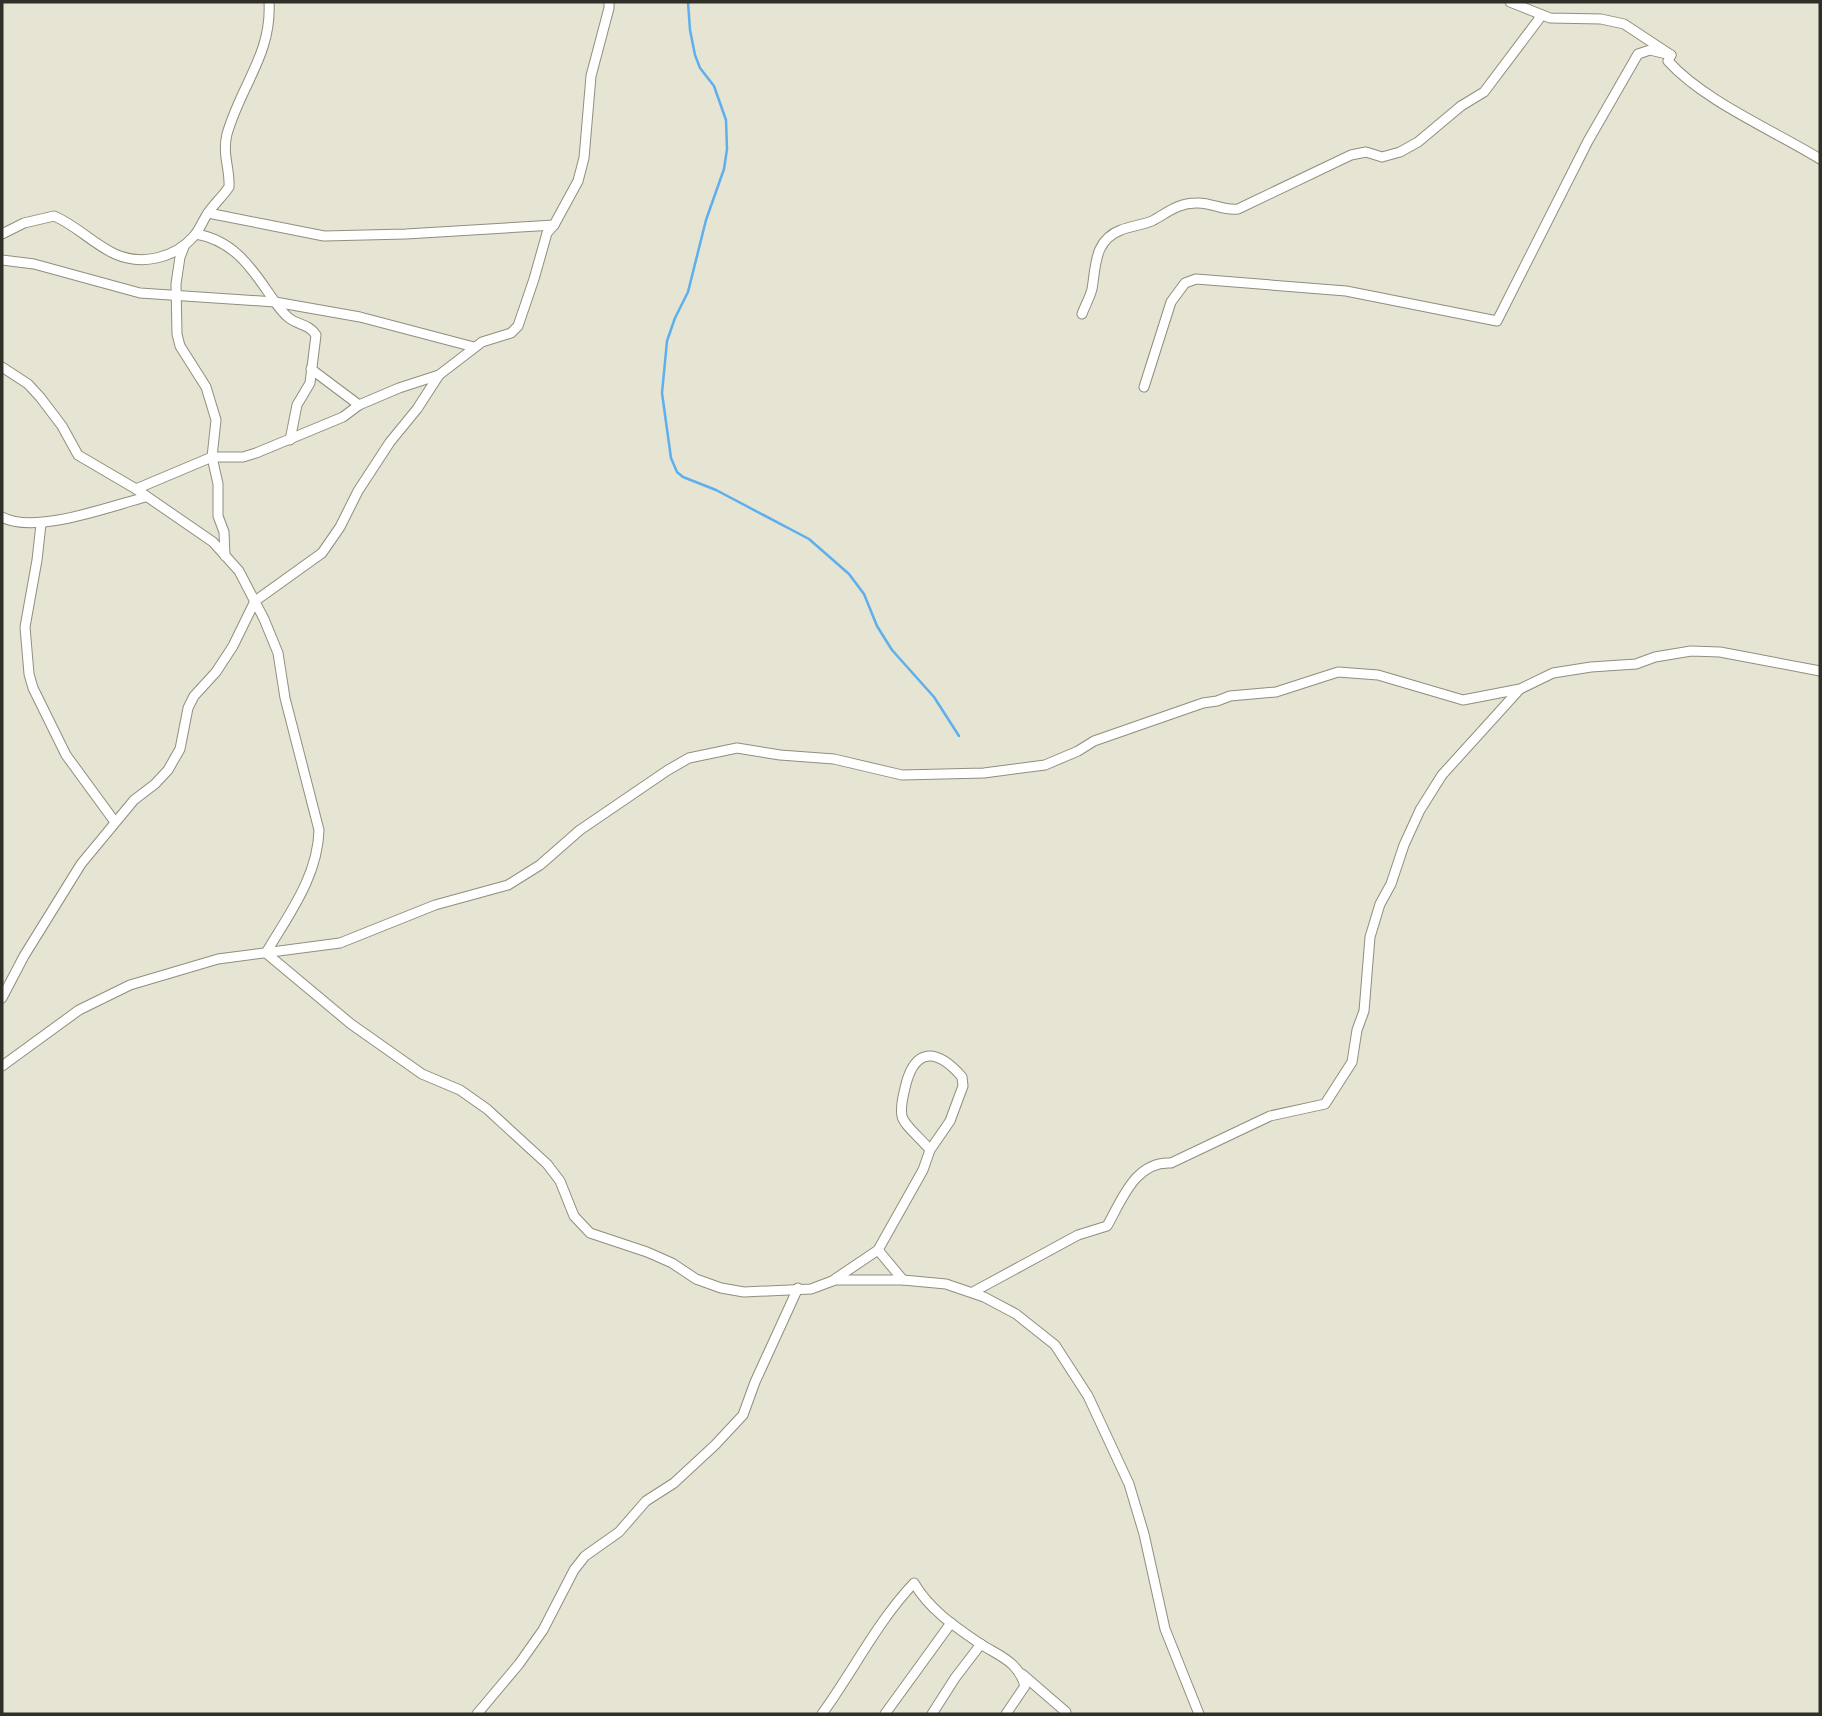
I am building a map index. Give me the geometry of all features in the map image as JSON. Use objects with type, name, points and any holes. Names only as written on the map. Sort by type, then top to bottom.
[{"type":"street","points":[[2,234],[24,223],[54,216],[113,253],[126,258],[153,258],[174,253],[185,244],[196,234],[208,213],[229,187],[224,158],[226,137],[237,103],[261,58],[269,32],[270,2]]},
{"type":"street","points":[[2,998],[65,888],[102,837],[134,800],[155,784],[168,769],[180,749],[188,708],[194,696],[216,672],[233,646],[255,601],[322,552],[340,527],[358,491],[390,442],[417,409],[439,375],[482,342],[511,333],[518,326],[547,233],[578,181],[584,158],[591,76],[609,2]]},
{"type":"street","points":[[1510,2],[1550,18],[1601,19],[1624,24],[1671,55]]},
{"type":"street","points":[[1082,314],[1092,289],[1093,270],[1098,253],[1105,239],[1120,230],[1144,224],[1186,204],[1238,209],[1351,155],[1366,152],[1382,157],[1400,152],[1484,92],[1542,15]]},
{"type":"street","points":[[1144,387],[1171,302],[1185,283],[1196,279],[1346,291],[1497,321],[1588,141],[1638,54],[1650,50],[1671,55]]},
{"type":"street","points":[[1671,55],[1668,61],[1680,74],[1720,102],[1820,159]]},
{"type":"street","points":[[208,213],[324,236],[554,225]]},
{"type":"street","points":[[196,234],[216,239],[236,251],[290,318],[312,329],[316,335],[307,390],[296,405],[290,440]]},
{"type":"street","points":[[185,244],[177,268],[176,297],[180,346],[206,387],[216,420],[212,457],[218,484],[218,516],[224,531],[225,558]]},
{"type":"street","points":[[2,260],[34,264],[140,293],[275,302],[360,317],[474,347]]},
{"type":"street","points":[[2,367],[28,384],[40,397],[62,426],[78,455],[136,489],[213,542],[239,571],[255,601],[278,653],[285,698],[319,830],[318,848],[302,893],[266,953]]},
{"type":"street","points":[[312,369],[359,405]]},
{"type":"street","points":[[136,489],[212,457],[243,457],[290,440],[343,417],[359,405],[439,375]]},
{"type":"street","points":[[2,517],[18,523],[41,524],[146,497]]},
{"type":"street","points":[[41,524],[25,627],[29,674],[33,688],[66,755],[116,822]]},
{"type":"street","points":[[2,1066],[79,1010],[130,985],[218,959],[340,943],[435,905],[508,885],[540,865],[580,830],[690,758],[737,748],[780,755],[834,759],[902,775],[984,773],[1045,765],[1094,741],[1203,702],[1230,696],[1276,692],[1338,671],[1378,675],[1463,699],[1520,689],[1553,674],[1591,667],[1636,664],[1655,656],[1691,651],[1720,652],[1820,671]]},
{"type":"street","points":[[973,1293],[1078,1235],[1107,1226],[1121,1199],[1146,1169],[1156,1163],[1171,1163],[1270,1116],[1325,1104],[1352,1062],[1357,1030],[1364,1011],[1370,937],[1380,904],[1391,884],[1404,845],[1420,810],[1442,775],[1520,689]]},
{"type":"street","points":[[266,953],[351,1024],[422,1073],[460,1090],[487,1109],[547,1164],[560,1181],[574,1216],[590,1233],[647,1252],[672,1263],[696,1279],[721,1288],[757,1292],[811,1289],[835,1280],[878,1250],[923,1170],[930,1150],[950,1121],[963,1080],[950,1067],[928,1056],[918,1059],[910,1070],[901,1113],[903,1120],[930,1150]]},
{"type":"street","points":[[878,1250],[903,1280]]},
{"type":"street","points":[[835,1280],[903,1280],[946,1284],[973,1293],[1016,1314],[1055,1345],[1088,1396],[1129,1484],[1147,1546],[1165,1629],[1199,1714]]},
{"type":"street","points":[[477,1714],[519,1664],[543,1630],[574,1570],[585,1556],[619,1532],[646,1501],[674,1483],[743,1415],[755,1382],[798,1289]]},
{"type":"street","points":[[822,1714],[842,1688],[885,1616],[914,1583],[926,1602],[951,1623],[1006,1658],[1066,1712],[1064,1714]]},
{"type":"street","points":[[885,1714],[951,1623]]},
{"type":"street","points":[[932,1714],[981,1644]]},
{"type":"street","points":[[1006,1714],[1025,1686],[1021,1673]]},
{"type":"waterway","points":[[688,2],[695,55],[700,68],[714,86],[726,120],[727,149],[724,169],[706,220],[688,292],[667,341],[662,393],[671,458],[677,472],[683,477],[716,490],[809,539],[849,574],[864,594],[877,626],[892,650],[934,697],[959,736]]}]
